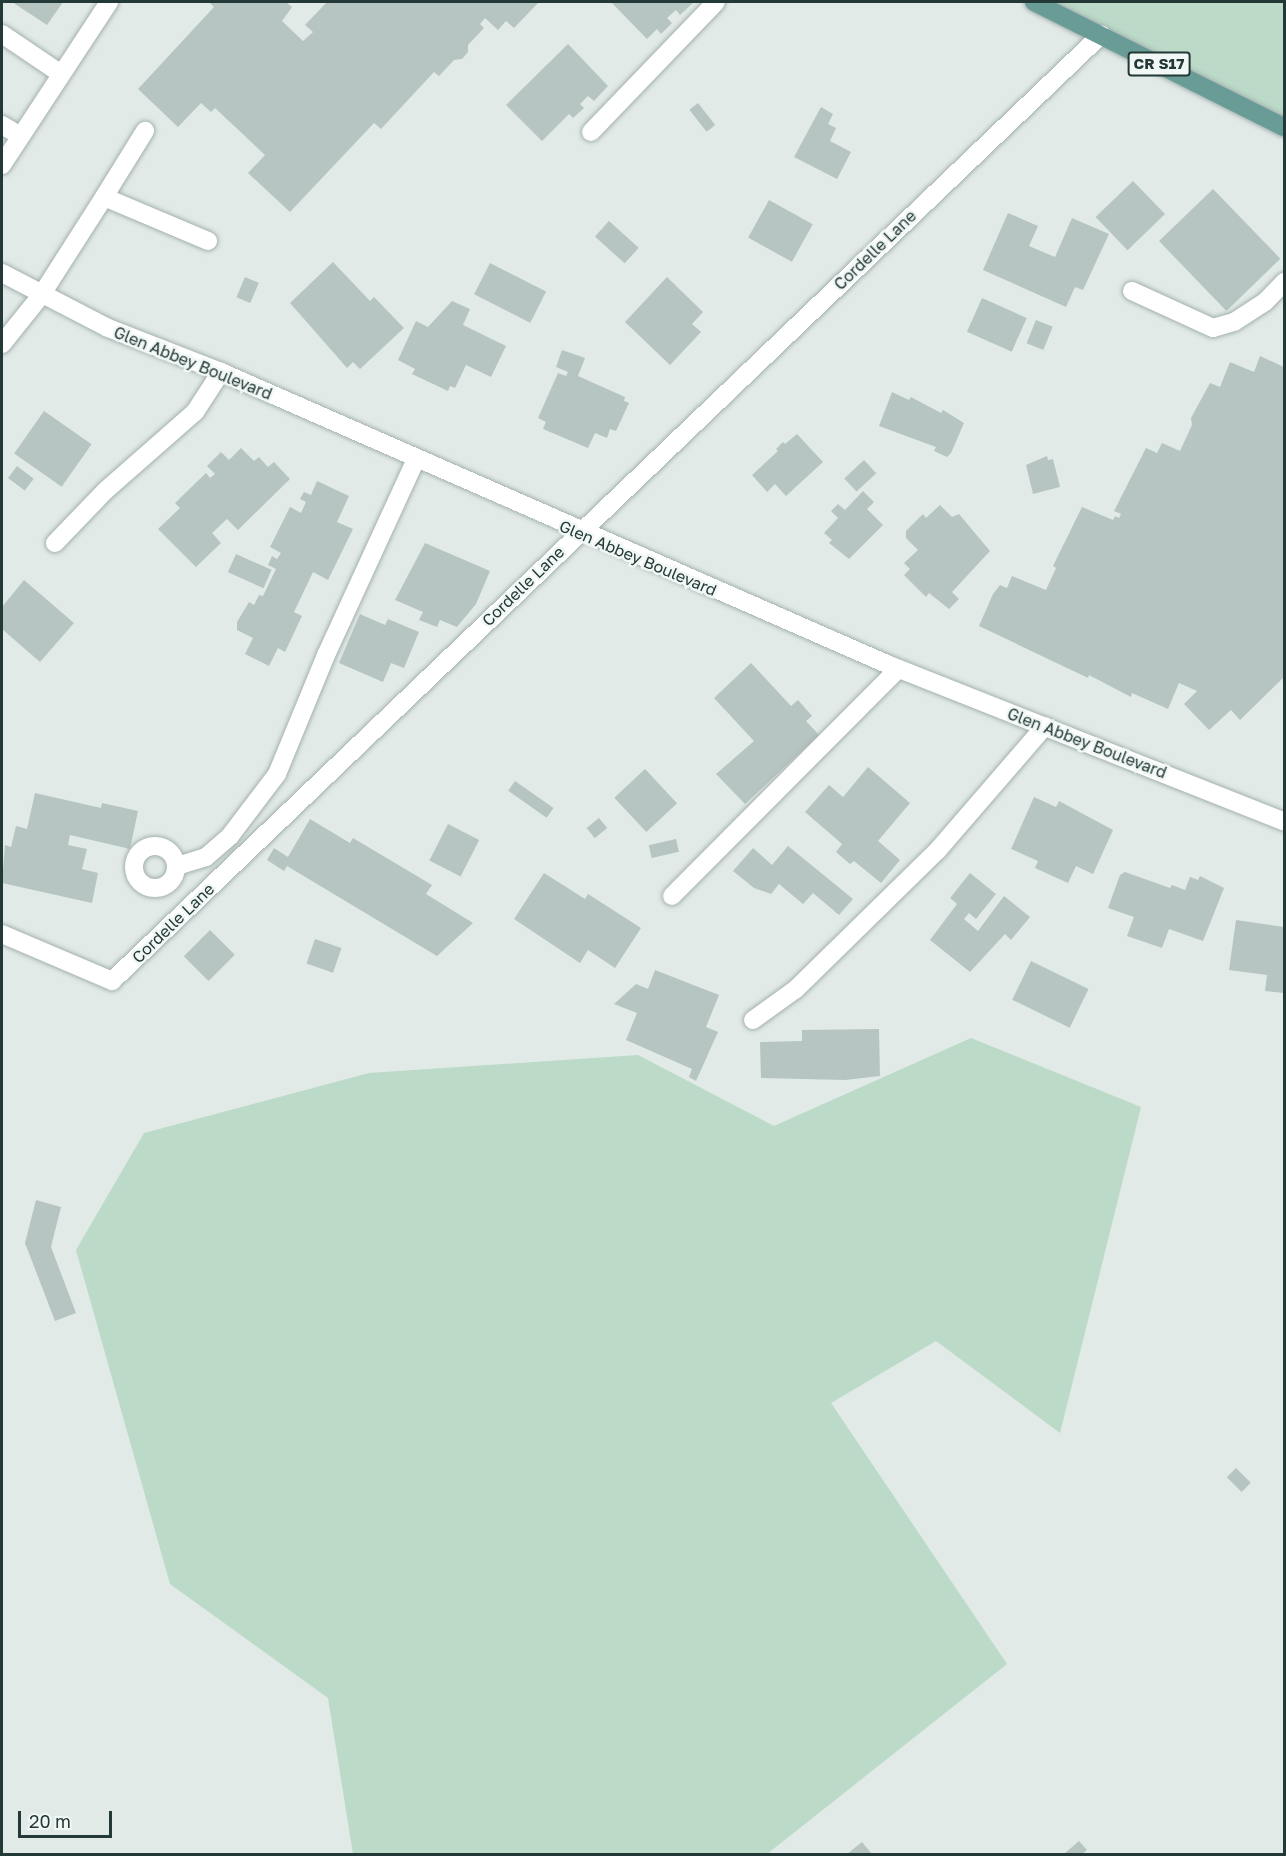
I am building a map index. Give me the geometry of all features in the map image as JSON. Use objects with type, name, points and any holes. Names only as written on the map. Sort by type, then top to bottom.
[{"type":"main road","name":"CR S17","points":[[1034,2],[1284,126]]},
{"type":"street","points":[[2,165],[109,2]]},
{"type":"street","points":[[591,132],[716,2]]},
{"type":"street","points":[[2,34],[62,74]]},
{"type":"street","name":"Cordelle Lane","points":[[2,934],[112,981],[1101,35]]},
{"type":"street","points":[[2,125],[20,136]]},
{"type":"street","points":[[2,344],[42,294],[145,131]]},
{"type":"street","points":[[104,197],[208,241]]},
{"type":"street","name":"Glen Abbey Boulevard","points":[[2,273],[108,328],[221,372],[579,532],[898,669],[1284,821]]},
{"type":"street","points":[[1132,291],[1213,328],[1234,322],[1265,302],[1284,282]]},
{"type":"street","points":[[55,543],[105,491],[195,412],[221,372]]},
{"type":"street","points":[[177,866],[206,857],[230,836],[277,774],[326,655],[416,459]]},
{"type":"street","points":[[672,896],[898,669]]},
{"type":"street","points":[[753,1020],[796,989],[937,851],[1045,726]]},
{"type":"green space","points":[[1028,2],[1284,2],[1284,129]]},
{"type":"green space","points":[[971,1038],[1141,1107],[1060,1433],[936,1341],[831,1403],[1007,1664],[767,1854],[353,1854],[328,1698],[170,1584],[76,1250],[144,1133],[369,1073],[638,1055],[774,1126]]},
{"type":"building","points":[[12,2],[63,2],[47,25]]},
{"type":"building","points":[[209,2],[286,2],[292,7],[282,21],[303,41],[313,32],[305,25],[327,2],[539,2],[514,28],[506,21],[498,30],[485,18],[480,24],[484,28],[468,45],[468,52],[462,59],[454,60],[439,76],[434,72],[381,129],[374,123],[290,212],[248,173],[265,155],[215,108],[211,112],[201,103],[178,127],[138,89],[214,7]]},
{"type":"building","points":[[611,2],[694,2],[680,15],[676,10],[667,18],[672,23],[661,34],[657,29],[647,39]]},
{"type":"building","points":[[568,44],[608,86],[594,101],[588,96],[580,104],[584,108],[573,118],[569,114],[542,141],[506,105]]},
{"type":"building","points":[[698,103],[715,125],[707,132],[689,110]]},
{"type":"building","points":[[821,107],[833,114],[828,124],[836,128],[830,141],[851,152],[837,179],[794,157]]},
{"type":"building","points":[[1133,181],[1165,214],[1128,250],[1096,217]]},
{"type":"building","points":[[1213,189],[1280,259],[1226,311],[1159,241]]},
{"type":"building","points":[[769,200],[813,224],[792,262],[748,238]]},
{"type":"building","points":[[1008,213],[1038,226],[1029,246],[1055,257],[1072,218],[1109,234],[1083,290],[1075,287],[1066,307],[983,270]]},
{"type":"building","points":[[609,221],[639,248],[625,263],[595,237]]},
{"type":"building","points":[[333,262],[370,301],[374,297],[404,328],[360,369],[353,362],[347,368],[290,303]]},
{"type":"building","points":[[490,263],[546,292],[530,323],[474,294]]},
{"type":"building","points":[[245,277],[259,283],[250,303],[236,297]]},
{"type":"building","points":[[667,277],[703,312],[692,324],[701,332],[670,365],[625,322]]},
{"type":"building","points":[[982,298],[1027,318],[1012,352],[967,332]]},
{"type":"building","points":[[452,301],[470,309],[463,325],[506,346],[491,377],[466,365],[455,388],[450,386],[448,391],[412,374],[415,369],[398,360],[416,321],[428,327]]},
{"type":"building","points":[[1036,320],[1053,327],[1043,350],[1027,343]]},
{"type":"building","points":[[562,350],[585,358],[578,376],[625,397],[624,401],[629,403],[616,431],[610,429],[607,438],[595,433],[588,448],[543,429],[546,422],[538,418],[558,373],[566,376],[568,372],[556,367]]},
{"type":"building","points":[[1260,356],[1284,367],[1284,677],[1240,720],[1231,710],[1209,730],[1184,704],[1197,691],[1179,683],[1168,709],[1132,693],[1131,697],[1089,675],[1088,678],[979,626],[993,594],[1000,585],[1007,588],[1012,576],[1046,590],[1056,568],[1053,566],[1082,507],[1113,520],[1115,516],[1119,518],[1121,514],[1114,511],[1146,448],[1157,453],[1162,443],[1180,451],[1192,425],[1191,418],[1210,383],[1220,387],[1230,362],[1254,372]]},
{"type":"building","points":[[892,392],[909,400],[911,397],[941,413],[943,410],[964,423],[947,457],[934,451],[936,447],[879,426]]},
{"type":"building","points":[[44,411],[92,444],[62,487],[14,454]]},
{"type":"building","points":[[797,434],[823,462],[786,496],[775,484],[767,492],[752,475],[778,451],[776,449],[783,442],[785,444]]},
{"type":"building","points":[[241,448],[254,461],[259,457],[268,467],[274,462],[290,479],[238,530],[227,519],[212,533],[221,543],[196,567],[158,529],[180,508],[175,503],[206,473],[210,478],[215,474],[207,466],[221,452],[229,460]]},
{"type":"building","points":[[1047,456],[1048,460],[1053,459],[1060,487],[1033,494],[1026,465]]},
{"type":"building","points":[[864,460],[876,473],[857,492],[844,478]]},
{"type":"building","points":[[17,466],[34,479],[25,491],[8,478]]},
{"type":"building","points":[[317,481],[349,496],[337,522],[353,529],[328,580],[313,572],[294,612],[302,616],[285,652],[278,648],[269,666],[245,654],[253,638],[237,630],[237,622],[249,602],[254,605],[259,595],[263,596],[276,569],[268,565],[272,556],[277,559],[281,553],[270,547],[290,507],[301,513],[306,502],[300,499],[304,492],[311,495]]},
{"type":"building","points":[[863,491],[874,502],[867,509],[883,525],[849,559],[829,543],[832,540],[824,533],[838,518],[831,511],[838,504],[845,510]]},
{"type":"building","points":[[940,505],[952,517],[959,514],[990,551],[952,592],[959,599],[949,609],[929,593],[926,597],[904,575],[910,569],[904,563],[918,550],[906,538],[906,531],[923,514],[926,518]]},
{"type":"building","points":[[425,543],[490,571],[476,604],[457,627],[440,620],[437,627],[419,620],[423,612],[395,600]]},
{"type":"building","points":[[236,554],[272,570],[263,588],[228,572]]},
{"type":"building","points":[[24,580],[74,623],[40,662],[2,629],[2,607]]},
{"type":"building","points":[[360,614],[385,625],[388,619],[419,632],[404,668],[391,663],[383,682],[339,663]]},
{"type":"building","points":[[751,663],[791,706],[798,700],[812,716],[806,721],[819,735],[745,804],[716,774],[754,741],[714,698]]},
{"type":"building","points":[[868,767],[910,803],[878,841],[900,860],[881,883],[854,861],[850,864],[836,852],[842,844],[805,812],[829,785],[843,797]]},
{"type":"building","points":[[645,769],[677,803],[646,832],[614,798]]},
{"type":"building","points":[[515,781],[554,808],[547,818],[508,791]]},
{"type":"building","points":[[35,793],[101,808],[102,803],[138,811],[130,849],[70,835],[68,845],[87,849],[82,869],[98,873],[92,903],[2,883],[5,845],[11,847],[16,826],[27,829]]},
{"type":"building","points":[[1034,797],[1056,807],[1059,801],[1113,830],[1093,874],[1076,866],[1068,883],[1035,868],[1038,861],[1011,849]]},
{"type":"building","points":[[599,818],[607,828],[595,838],[587,828]]},
{"type":"building","points":[[310,819],[350,843],[353,838],[432,885],[426,894],[473,923],[437,956],[287,866],[284,871],[267,860],[274,848],[288,857]]},
{"type":"building","points":[[448,824],[479,840],[461,876],[429,861]]},
{"type":"building","points":[[676,839],[679,852],[652,858],[649,845]]},
{"type":"building","points":[[788,846],[853,899],[839,915],[813,893],[803,904],[779,884],[771,894],[754,888],[733,871],[753,848],[772,865]]},
{"type":"building","points":[[1125,872],[1170,888],[1172,885],[1185,890],[1190,877],[1198,880],[1200,876],[1224,888],[1203,941],[1169,929],[1162,948],[1127,936],[1134,917],[1108,908],[1120,875]]},
{"type":"building","points":[[544,873],[585,899],[588,894],[641,928],[615,968],[588,950],[580,963],[514,919]]},
{"type":"building","points":[[970,873],[996,894],[976,919],[969,913],[964,919],[978,931],[1004,896],[1030,917],[1011,940],[1005,934],[970,972],[930,940],[957,904],[950,898]]},
{"type":"building","points":[[1236,920],[1284,927],[1284,993],[1265,991],[1267,975],[1229,970]]},
{"type":"building","points":[[210,930],[235,955],[209,981],[184,956]]},
{"type":"building","points":[[315,939],[341,948],[333,973],[307,964]]},
{"type":"building","points":[[1031,961],[1089,989],[1070,1028],[1012,1000]]},
{"type":"building","points":[[655,970],[719,995],[706,1027],[718,1032],[696,1081],[689,1077],[692,1069],[626,1040],[637,1013],[614,1004],[636,984],[648,989]]},
{"type":"building","points":[[879,1029],[880,1076],[845,1080],[761,1078],[760,1042],[802,1041],[802,1030]]},
{"type":"building","points":[[36,1200],[61,1207],[51,1247],[76,1313],[55,1321],[25,1243]]},
{"type":"building","points":[[1236,1468],[1251,1483],[1242,1492],[1227,1477]]},
{"type":"building","points":[[1079,1841],[1087,1850],[1082,1854],[1064,1854]]},
{"type":"building","points":[[862,1842],[872,1854],[847,1854]]}]
